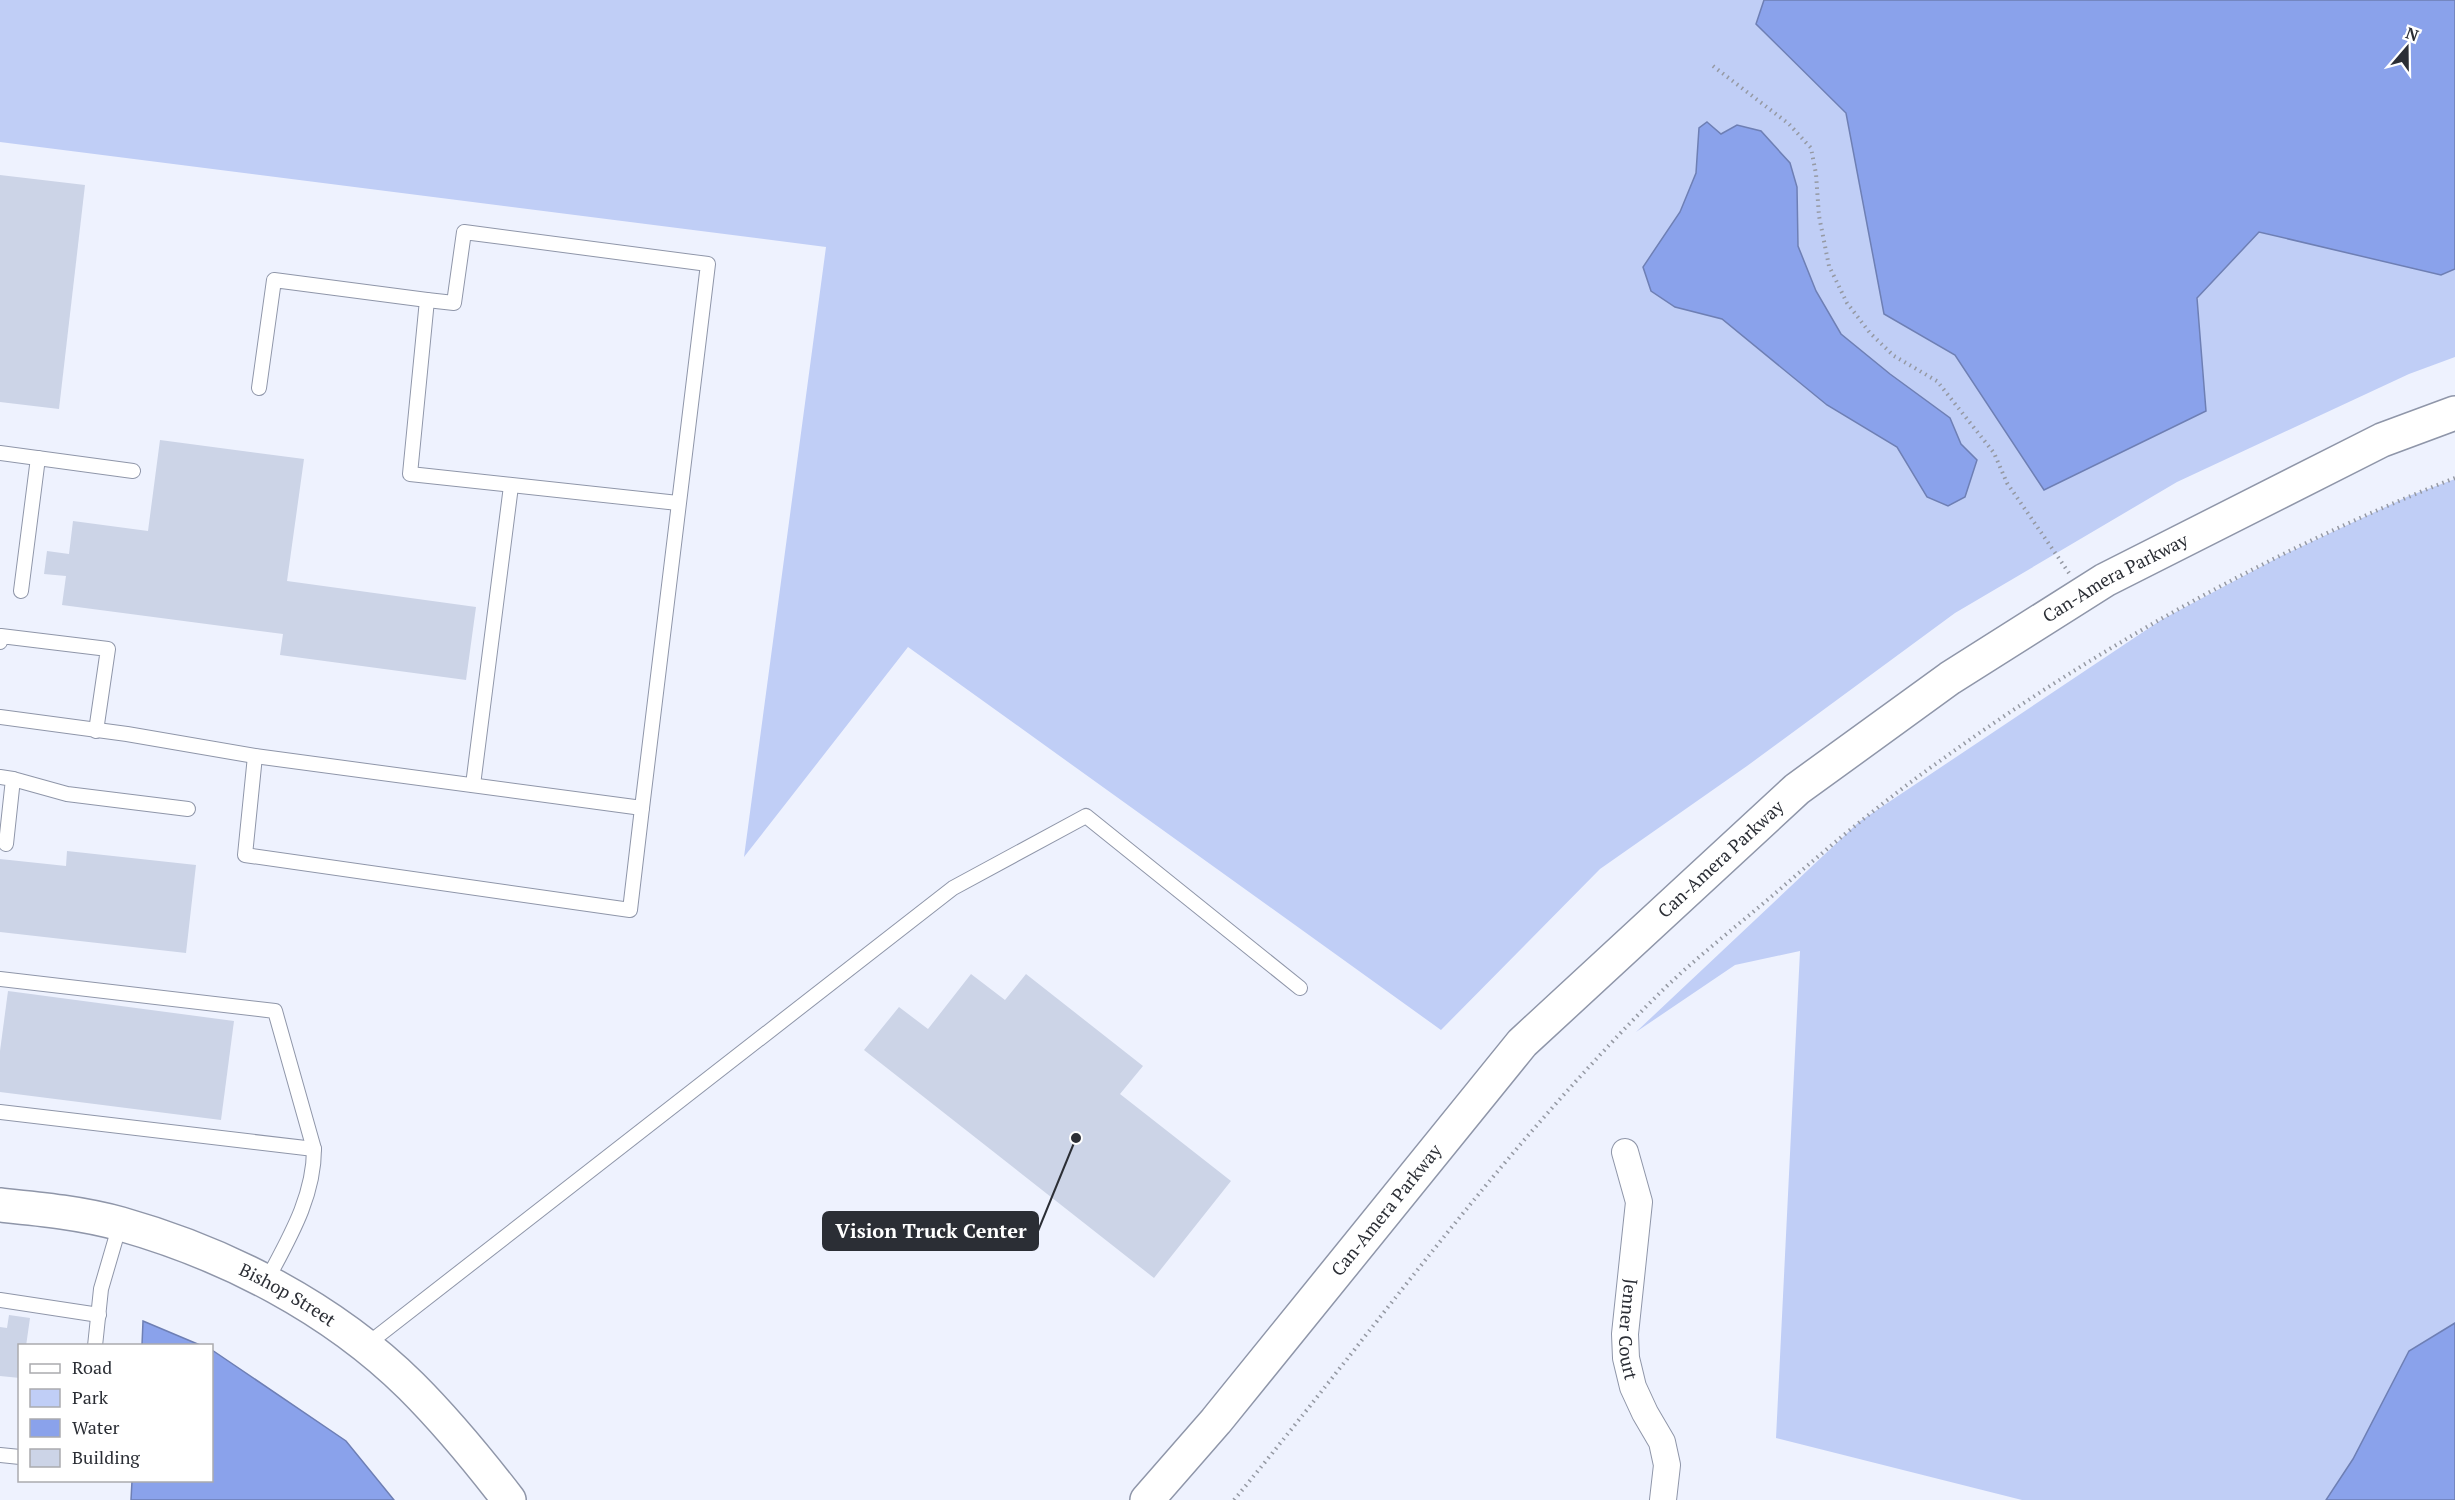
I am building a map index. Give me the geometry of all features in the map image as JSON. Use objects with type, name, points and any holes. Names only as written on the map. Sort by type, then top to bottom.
[{"type":"main road","name":"Can-Amera Parkway","points":[[1147,1500],[1216,1421],[1522,1043],[1797,789],[1950,678],[2105,580],[2382,440],[2455,413]]},
{"type":"main road","name":"Bishop Street","points":[[0,1205],[58,1212],[120,1224],[197,1249],[266,1282],[321,1314],[365,1346],[411,1386],[489,1473],[508,1500]]},
{"type":"street","name":"Jenner Court","points":[[1625,1152],[1640,1202],[1625,1334],[1626,1358],[1633,1387],[1662,1442],[1667,1465],[1663,1500]]},
{"type":"lane","points":[[255,756],[245,855],[630,910],[708,264],[464,232],[454,303],[274,280],[259,388]]},
{"type":"lane","points":[[427,300],[410,474],[678,503]]},
{"type":"lane","points":[[0,453],[132,471]]},
{"type":"lane","points":[[21,591],[38,458]]},
{"type":"lane","points":[[472,785],[511,486]]},
{"type":"lane","points":[[0,642],[1,636],[108,649],[96,731]]},
{"type":"lane","points":[[0,717],[255,756],[642,808]]},
{"type":"lane","points":[[6,844],[6,778],[67,794],[188,809]]},
{"type":"lane","points":[[365,1346],[953,888],[1086,816],[1300,988]]},
{"type":"lane","points":[[0,979],[275,1011],[314,1149],[314,1166],[303,1212],[266,1282]]},
{"type":"lane","points":[[0,1112],[314,1149]]},
{"type":"lane","points":[[95,1344],[101,1289],[120,1224]]},
{"type":"lane","points":[[0,1300],[99,1315]]},
{"type":"lane","points":[[0,1455],[18,1457]]},
{"type":"path","points":[[1713,66],[1789,124],[1811,148],[1816,174],[1819,216],[1829,266],[1847,303],[1870,333],[1894,356],[1937,381],[1994,453],[2007,483],[2083,594]]},
{"type":"path","points":[[1234,1500],[1469,1207],[1577,1080],[1669,984],[1850,830],[1936,763],[2051,686],[2161,620],[2281,556],[2409,496],[2455,478]]},
{"type":"green space","points":[[0,0],[1764,0],[1756,24],[1846,113],[1884,314],[1955,355],[2044,490],[2206,411],[2197,298],[2259,231],[2441,275],[2455,269],[2455,357],[2409,374],[2177,482],[1955,613],[1747,766],[1600,869],[1441,1030],[908,647],[744,857],[826,247],[0,142]],"holes":[[[1761,131],[1790,163],[1797,187],[1798,246],[1816,291],[1841,334],[1950,418],[1961,444],[1977,460],[1972,475],[1928,497],[1897,447],[1827,405],[1722,319],[1675,307],[1643,267],[1680,212],[1696,173]]]},
{"type":"green space","points":[[2455,479],[2455,1323],[2409,1351],[2353,1459],[2326,1500],[2022,1500],[1776,1438],[1800,951],[1735,965],[1636,1032],[1859,822],[2161,620],[2281,556],[2409,496]]},
{"type":"water","points":[[1764,0],[2455,0],[2455,269],[2441,275],[2259,232],[2197,298],[2206,411],[2044,490],[1955,355],[1884,314],[1846,113],[1756,24]]},
{"type":"water","points":[[1707,122],[1721,134],[1737,125],[1761,131],[1790,163],[1797,187],[1798,246],[1816,291],[1841,334],[1950,418],[1961,444],[1977,460],[1965,497],[1948,506],[1927,497],[1897,447],[1827,405],[1722,319],[1675,307],[1651,291],[1643,267],[1680,212],[1696,173],[1699,128]]},
{"type":"water","points":[[143,1321],[198,1344],[142,1344]]},
{"type":"water","points":[[2455,1323],[2455,1500],[2326,1500],[2353,1459],[2409,1351]]},
{"type":"water","points":[[213,1351],[346,1441],[394,1500],[131,1500],[132,1482],[213,1482]]},
{"type":"building","points":[[0,175],[85,185],[59,409],[0,402]]},
{"type":"building","points":[[160,440],[304,459],[287,581],[476,607],[466,680],[280,655],[283,634],[62,605],[66,576],[44,574],[47,551],[69,554],[73,521],[148,531]]},
{"type":"building","points":[[67,851],[196,865],[186,953],[0,932],[0,859],[66,866]]},
{"type":"building","points":[[971,974],[1005,1000],[1026,974],[1143,1066],[1120,1094],[1231,1181],[1154,1278],[864,1050],[899,1007],[928,1029]]},
{"type":"building","points":[[8,991],[234,1021],[221,1120],[0,1092],[0,1051]]},
{"type":"building","points":[[9,1315],[30,1318],[26,1344],[18,1344],[18,1378],[0,1376],[0,1327],[7,1328]]},
{"type":"place","name":"Vision Truck Center","points":[[1076,1138]]}]
